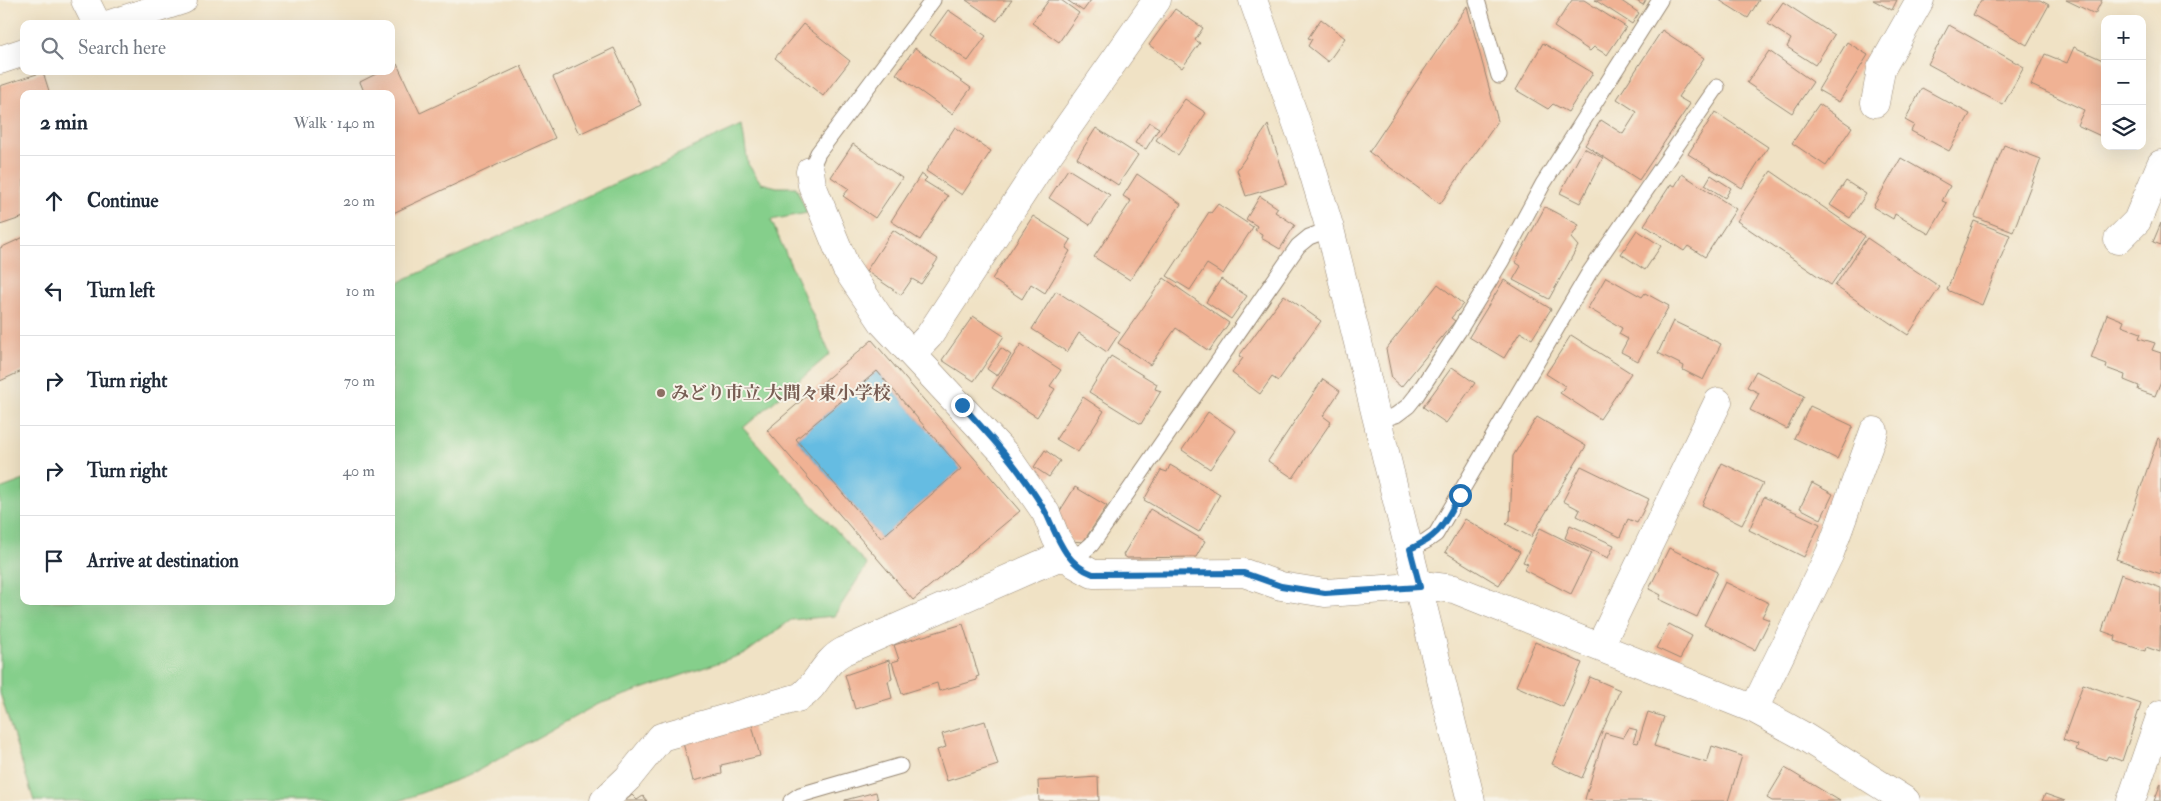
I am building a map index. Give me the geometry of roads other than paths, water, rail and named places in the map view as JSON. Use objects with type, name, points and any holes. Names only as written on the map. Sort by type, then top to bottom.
[{"type":"street","points":[[85,0],[95,20]]},
{"type":"street","points":[[122,20],[183,0]]},
{"type":"street","points":[[912,354],[929,336],[1036,174],[1157,0]]},
{"type":"street","points":[[1253,0],[1308,155],[1330,229],[1420,587],[1471,801]]},
{"type":"street","points":[[1875,103],[1881,68],[1920,0]]},
{"type":"street","points":[[0,60],[20,53]]},
{"type":"street","points":[[2118,240],[2137,221],[2161,164]]},
{"type":"street","points":[[810,171],[812,185],[846,268],[883,323],[962,405],[1006,455],[1046,513],[1056,538],[1068,557],[1075,564],[1093,574],[1244,573],[1281,586],[1325,593],[1430,586],[1454,589],[1754,709],[1800,734],[1906,801]]},
{"type":"street","points":[[1600,646],[1718,402]]},
{"type":"street","points":[[1754,709],[1830,553],[1874,431]]},
{"type":"street","points":[[604,801],[628,778],[661,737],[800,697],[810,688],[831,660],[844,651],[1037,566],[1054,559],[1068,557]]},
{"type":"street","points":[[2131,801],[2161,714]]},
{"type":"lane","points":[[810,171],[818,153],[933,0]]},
{"type":"lane","points":[[1477,0],[1499,76]]},
{"type":"lane","points":[[1378,420],[1396,415],[1408,406],[1421,388],[1502,260],[1543,184],[1660,0]]},
{"type":"lane","points":[[1410,549],[1426,542],[1436,534],[1589,273],[1717,87]]},
{"type":"lane","points":[[1068,557],[1084,551],[1092,544],[1298,246],[1309,237],[1330,229]]},
{"type":"lane","points":[[792,801],[800,795],[900,766]]},
{"type":"water","points":[[877,371],[961,469],[881,538],[796,439]]},
{"type":"place","name":"みどり市立 大間々東小学校","points":[[661,393]]}]
